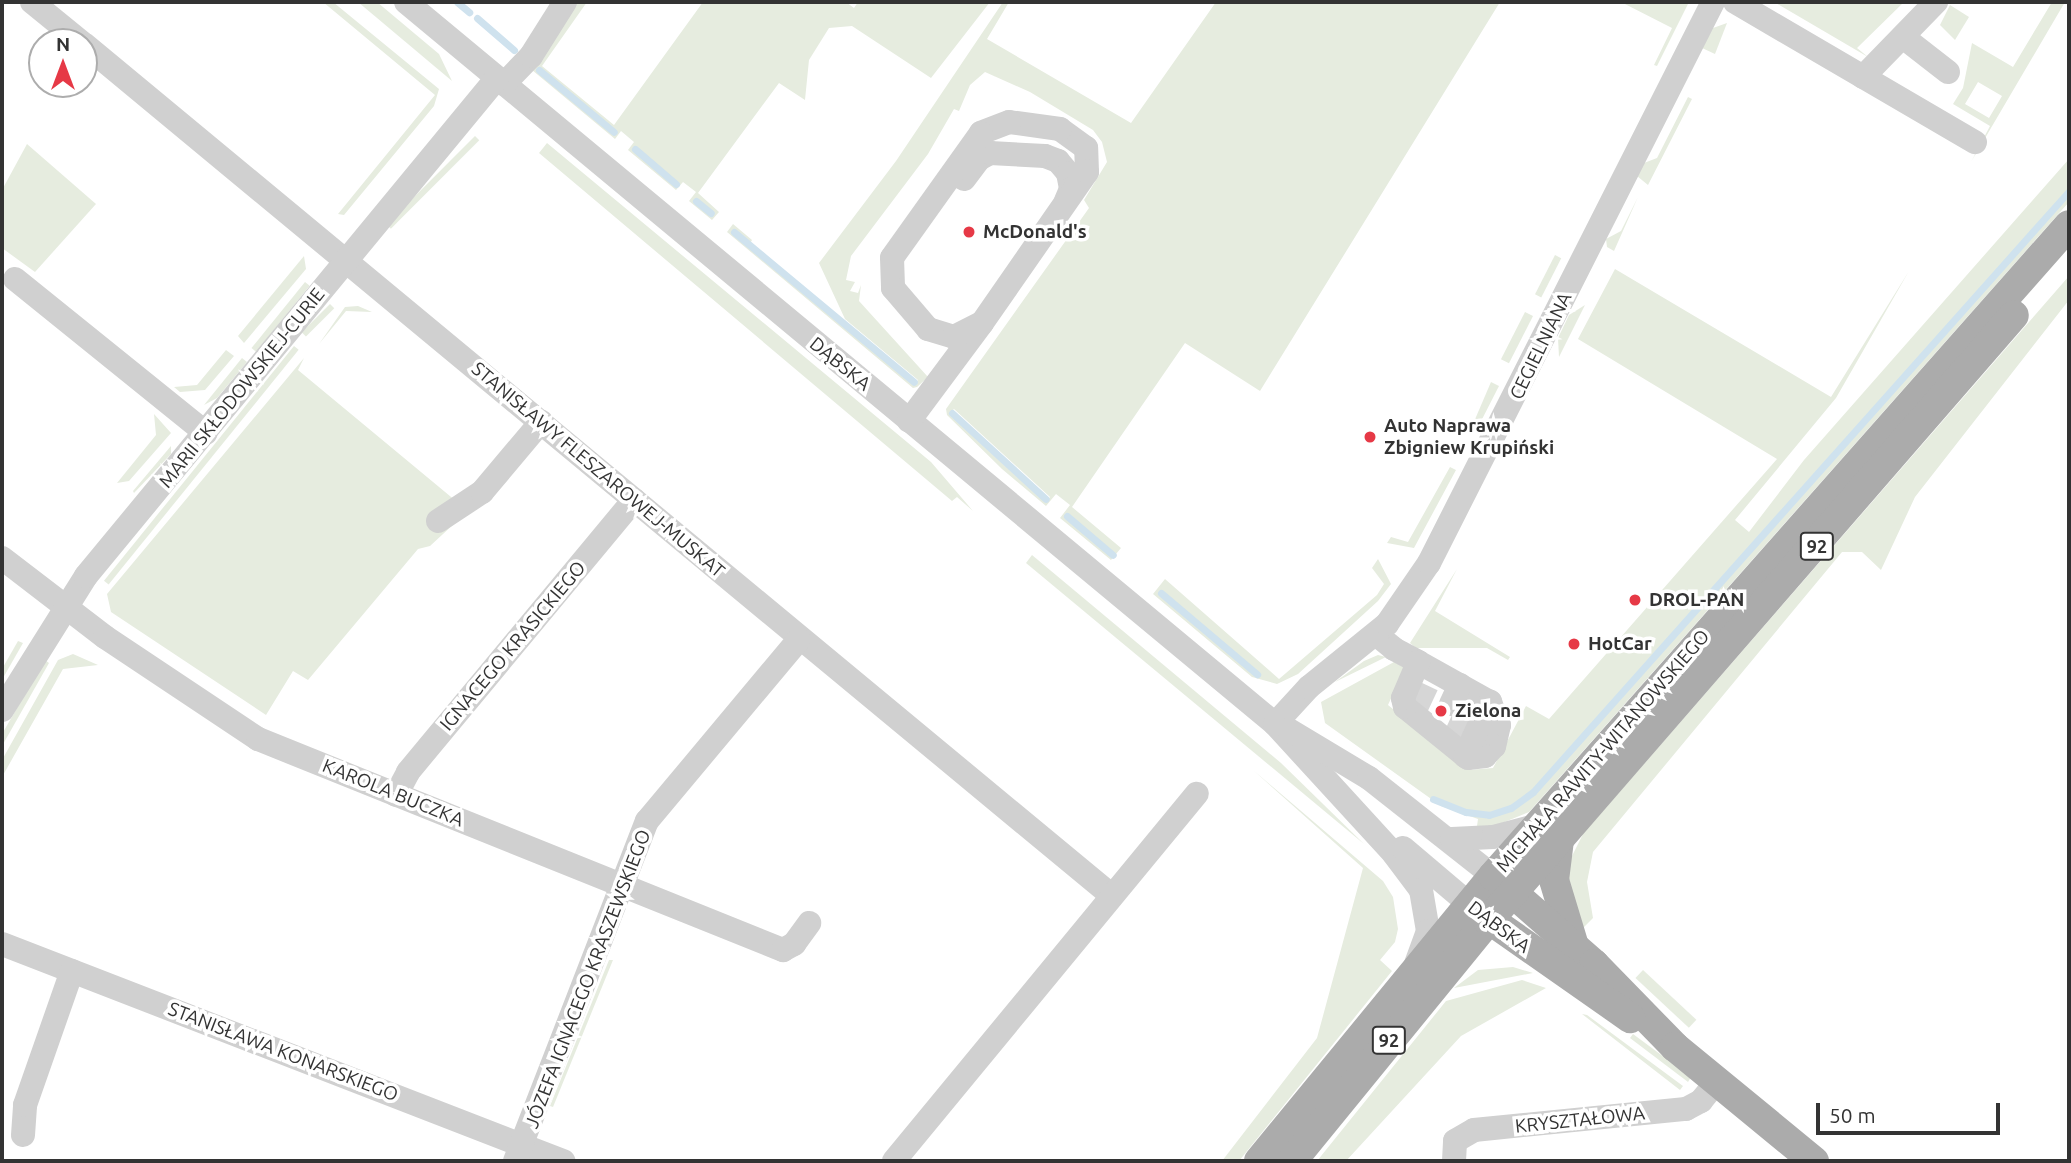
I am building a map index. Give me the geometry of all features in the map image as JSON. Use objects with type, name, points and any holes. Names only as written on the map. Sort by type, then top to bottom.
[{"type":"main road","name":"MICHAŁA RAWITY-WITANOWSKIEGO","points":[[1292,1161],[1479,913],[2069,225]]},
{"type":"main road","name":"MICHAŁA RAWITY-WITANOWSKIEGO","points":[[1549,832],[1858,500],[2069,248]]},
{"type":"main road","name":"DĄBSKA","points":[[1549,832],[1555,888],[1574,947]]},
{"type":"main road","name":"DĄBSKA","points":[[1503,885],[1574,947],[1675,1047],[1814,1161]]},
{"type":"main road","name":"MICHAŁA RAWITY-WITANOWSKIEGO","points":[[1259,1161],[1414,971],[1479,913]]},
{"type":"main road","name":"DĄBSKA","points":[[1479,913],[1675,1047]]},
{"type":"street","name":"STANISŁAWY FLESZAROWEJ-MUSKAT","points":[[32,2],[64,28]]},
{"type":"street","name":"DĄBSKA","points":[[406,2],[1275,724],[1337,790],[1421,890],[1428,931],[1414,971]]},
{"type":"street","name":"MARII SKŁODOWSKIEJ-CURIE","points":[[2,710],[65,607],[348,259],[501,81],[531,56],[565,2]]},
{"type":"street","name":"CEGIELNIANA","points":[[1275,724],[1309,687],[1377,635],[1414,588],[1459,508],[1713,2]]},
{"type":"street","points":[[1735,2],[1975,142]]},
{"type":"street","points":[[1863,77],[1936,2]]},
{"type":"street","points":[[1903,37],[1948,72]]},
{"type":"street","name":"STANISŁAWY FLESZAROWEJ-MUSKAT","points":[[98,55],[348,259],[799,639],[1112,896]]},
{"type":"street","points":[[909,421],[943,376],[982,323],[1088,167],[1089,155],[1080,142],[1042,125],[1009,122],[986,129],[894,253],[890,273],[898,295],[947,355],[943,376]]},
{"type":"street","points":[[898,295],[897,273],[975,164],[994,152],[1045,156],[1058,161],[1068,173],[1071,189],[1066,202]]},
{"type":"street","points":[[15,279],[206,433]]},
{"type":"street","points":[[925,325],[954,337],[982,323]]},
{"type":"street","points":[[438,521],[482,492],[541,422]]},
{"type":"street","name":"IGNACEGO KRASICKIEGO","points":[[397,795],[408,772],[634,500]]},
{"type":"street","name":"KAROLA BUCZKA","points":[[2,558],[65,607],[258,739],[625,884],[783,950],[794,944],[809,923]]},
{"type":"street","points":[[1377,635],[1422,688],[1459,720],[1422,688]]},
{"type":"street","name":"JÓZEFA IGNACEGO KRASZEWSKIEGO","points":[[520,1154],[651,815],[799,639]]},
{"type":"street","name":"DĄBSKA","points":[[1275,724],[1369,778],[1452,839],[1503,885]]},
{"type":"street","name":"DĄBSKA","points":[[1337,790],[1479,913]]},
{"type":"street","points":[[894,1161],[1197,794]]},
{"type":"street","points":[[1452,839],[1549,832]]},
{"type":"street","name":"STANISŁAWA KONARSKIEGO","points":[[2,944],[520,1154],[563,1161]]},
{"type":"street","points":[[23,1135],[25,1105],[72,971]]},
{"type":"street","name":"KRYSZTAŁOWA","points":[[1454,1161],[1455,1141],[1474,1130],[1686,1109],[1702,1101],[1717,1082]]},
{"type":"shaded area","points":[[323,2],[333,2],[439,89],[434,106],[344,215],[338,214],[435,95]]},
{"type":"shaded area","points":[[358,2],[377,2],[439,54],[452,81]]},
{"type":"shaded area","points":[[574,2],[587,2],[542,66],[614,125],[703,2],[846,2],[854,8],[858,2],[990,2],[931,78],[852,26],[829,28],[809,60],[805,100],[779,83],[698,193],[719,212],[712,220],[689,201],[696,192],[683,182],[676,190],[628,150],[634,142],[621,131],[615,139],[532,70]]},
{"type":"shaded area","points":[[1003,2],[1009,2],[987,39],[1131,123],[1216,2],[1500,2],[1260,391],[1185,343],[1072,507],[1121,548],[1111,560],[1060,518],[1070,505],[1056,494],[1046,506],[1002,469],[947,415],[946,409],[1089,208],[1084,200],[1107,162],[1102,142],[1093,130],[1030,92],[985,72],[970,85],[959,111],[954,109],[928,154],[851,256],[846,280],[855,282],[850,291],[858,293],[861,285],[859,301],[928,377],[913,388],[727,232],[733,224],[752,240],[748,247],[914,385],[918,380],[845,319],[819,263],[896,161]],"holes":[[[954,409],[1050,497],[1046,502],[949,414]]]},
{"type":"shaded area","points":[[1621,2],[1689,2],[1657,66],[1654,65],[1672,28]]},
{"type":"shaded area","points":[[1774,2],[1904,2],[1857,48],[1868,57]]},
{"type":"shaded area","points":[[2052,2],[2065,2],[1971,162],[1990,126],[1953,104],[1963,88],[1972,43],[2013,67]],"holes":[[[1978,82],[2002,96],[1989,118],[1965,104]]]},
{"type":"shaded area","points":[[1950,5],[1969,17],[1955,40],[1940,25]]},
{"type":"shaded area","points":[[1727,23],[1715,54],[1702,48],[1713,28]]},
{"type":"shaded area","points":[[1688,97],[1692,99],[1648,185],[1637,176],[1644,163],[1657,158]]},
{"type":"shaded area","points":[[475,136],[479,140],[391,229],[387,224]]},
{"type":"shaded area","points":[[547,143],[931,462],[973,511],[957,497],[952,501],[539,153]]},
{"type":"shaded area","points":[[27,144],[96,204],[35,272],[2,248],[2,190]]},
{"type":"shaded area","points":[[2069,159],[2069,202],[1529,812],[1490,828],[1477,826],[1478,819],[1441,806],[1325,723],[1321,702],[1394,662],[1405,668],[1388,705],[1468,770],[1493,768],[1526,706],[1549,719],[1777,459],[1578,339],[1615,269],[1831,397],[1909,271],[1836,398],[1735,520],[1749,532],[1804,460]]},
{"type":"shaded area","points":[[1638,197],[1614,251],[1607,247],[1606,239],[1621,231]]},
{"type":"shaded area","points":[[1555,255],[1561,258],[1541,297],[1535,294]]},
{"type":"shaded area","points":[[304,256],[306,269],[244,343],[238,336]]},
{"type":"shaded area","points":[[2069,276],[2069,300],[1915,497],[1881,570],[1862,552],[1842,552],[1593,852],[1587,882],[1593,918],[1580,931],[1572,920],[1568,864],[1583,834]]},
{"type":"shaded area","points":[[305,282],[310,286],[256,352],[252,348]]},
{"type":"shaded area","points":[[330,304],[334,308],[306,337],[302,332]]},
{"type":"shaded area","points":[[1585,305],[1559,357],[1558,338],[1569,315]]},
{"type":"shaded area","points":[[358,306],[372,312],[346,311],[319,344],[345,307]]},
{"type":"shaded area","points":[[1525,312],[1533,316],[1509,363],[1501,359]]},
{"type":"shaded area","points":[[294,346],[299,350],[109,584],[104,581]]},
{"type":"shaded area","points":[[226,350],[234,356],[205,390],[180,392],[174,387],[197,385]]},
{"type":"shaded area","points":[[242,358],[247,362],[217,398],[204,405]]},
{"type":"shaded area","points":[[304,358],[298,370],[468,511],[430,546],[418,549],[308,680],[293,671],[266,715],[111,612],[107,594]]},
{"type":"shaded area","points":[[1491,382],[1499,386],[1475,433],[1470,431]]},
{"type":"shaded area","points":[[154,414],[171,433],[129,481],[117,483],[156,435]]},
{"type":"shaded area","points":[[171,446],[171,454],[134,493],[133,491]]},
{"type":"shaded area","points":[[1450,467],[1456,470],[1414,548],[1387,543],[1391,537],[1408,542]]},
{"type":"shaded area","points":[[1032,555],[1281,763],[1364,844],[1026,563]]},
{"type":"shaded area","points":[[1378,559],[1391,584],[1378,601],[1298,674],[1277,684],[1252,677],[1153,594],[1165,579],[1279,679],[1377,595],[1384,584],[1372,568]]},
{"type":"shaded area","points":[[1457,569],[1435,611],[1510,657],[1508,660],[1487,648],[1416,648],[1410,643]]},
{"type":"shaded area","points":[[18,641],[23,643],[3,678],[2,669]]},
{"type":"shaded area","points":[[73,654],[98,665],[63,669],[2,777],[2,760],[58,660]]},
{"type":"shaded area","points":[[1378,655],[1386,657],[1335,682],[1364,661]]},
{"type":"shaded area","points":[[45,660],[49,663],[2,746],[2,734]]},
{"type":"shaded area","points":[[1253,770],[1383,881],[1393,897],[1398,929],[1395,942],[1380,960],[1392,971],[1239,1161],[1222,1161],[1317,1038],[1363,868]]},
{"type":"shaded area","points":[[609,960],[613,960],[553,1107],[550,1106]]},
{"type":"shaded area","points":[[1513,967],[1533,973],[1454,988],[1478,970]]},
{"type":"shaded area","points":[[1643,970],[1696,1020],[1689,1028],[1635,978]]},
{"type":"shaded area","points":[[1522,980],[1546,988],[1461,1036],[1346,1161],[1317,1161],[1446,1001]]},
{"type":"shaded area","points":[[1582,1014],[1587,1015],[1683,1086],[1680,1090]]},
{"type":"shaded area","points":[[1633,1034],[1691,1077],[1688,1082],[1630,1038]]},
{"type":"waterway","points":[[457,2],[469,12]]},
{"type":"waterway","points":[[477,18],[514,50]]},
{"type":"waterway","points":[[539,70],[614,132]]},
{"type":"waterway","points":[[635,149],[676,184]]},
{"type":"waterway","points":[[1433,799],[1466,812],[1489,815],[1511,808],[1533,792],[2069,191]]},
{"type":"waterway","points":[[696,201],[711,213]]},
{"type":"waterway","points":[[734,232],[914,382]]},
{"type":"waterway","points":[[952,413],[1046,499]]},
{"type":"waterway","points":[[1067,516],[1113,555]]},
{"type":"waterway","points":[[1161,593],[1257,674]]},
{"type":"tunnel","points":[[1417,706],[1427,685]]},
{"type":"tunnel","points":[[1455,737],[1465,716]]},
{"type":"place","name":"McDonald's","points":[[969,232]]},
{"type":"place","name":"Auto Naprawa Zbigniew Krupiński","points":[[1370,437]]},
{"type":"place","name":"DROL-PAN","points":[[1635,600]]},
{"type":"place","name":"HotCar","points":[[1574,644]]},
{"type":"place","name":"Zielona","points":[[1441,711]]}]
